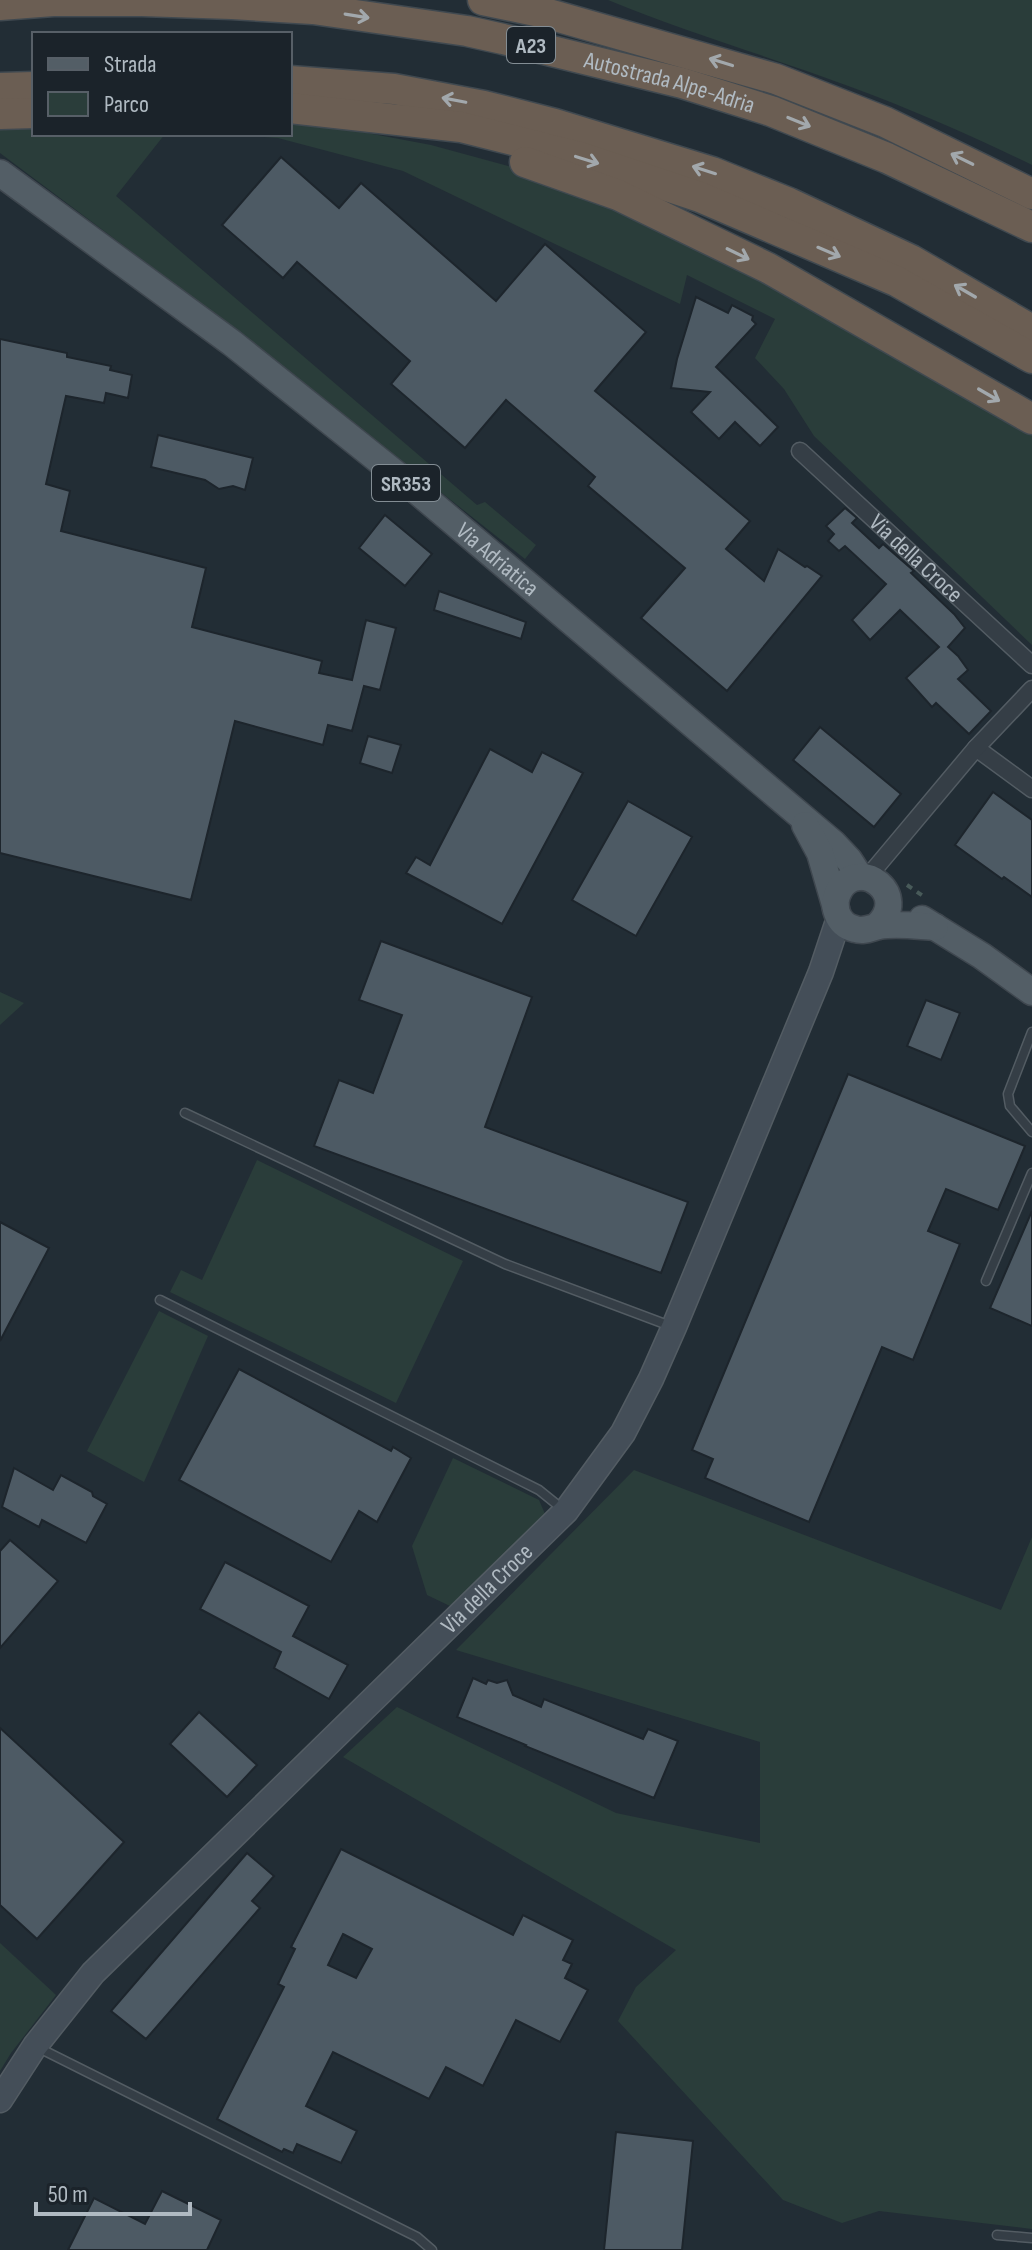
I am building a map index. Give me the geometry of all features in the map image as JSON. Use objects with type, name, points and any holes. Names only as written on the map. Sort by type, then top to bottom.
[{"type":"highway","name":"Autostrada Alpe-Adria","points":[[483,0],[545,13],[776,79],[885,122],[1032,194]]},
{"type":"highway","name":"Autostrada Alpe-Adria","points":[[0,5],[53,1],[142,1],[299,8],[467,31],[682,83],[771,111],[887,158],[1032,227]]},
{"type":"highway","points":[[292,81],[394,89],[484,106],[555,124],[712,172],[789,203],[911,260],[1032,330]]},
{"type":"highway","points":[[0,88],[32,87]]},
{"type":"highway","points":[[292,108],[461,127],[580,157],[700,197],[896,281],[1032,358]]},
{"type":"highway","points":[[0,114],[32,113]]},
{"type":"highway","points":[[378,117],[533,164],[618,195],[768,268],[1032,419]]},
{"type":"main road","name":"Via Adriatica","points":[[0,173],[232,343],[399,477],[833,843],[864,877],[881,885],[888,900],[982,956],[1032,992]]},
{"type":"main road","name":"Via Adriatica","points":[[797,812],[820,853],[838,913],[851,928],[935,927]]},
{"type":"main road","points":[[838,913],[836,899],[844,884],[864,877]]},
{"type":"main road","points":[[871,928],[886,915],[888,900]]},
{"type":"main road","name":"Via della Croce","points":[[0,2100],[35,2046],[93,1973],[566,1511],[623,1433],[674,1327],[821,972],[838,913]]},
{"type":"main road","name":"Via della Croce","points":[[821,972],[871,928]]},
{"type":"street","name":"Via della Croce","points":[[800,451],[1032,665]]},
{"type":"street","points":[[864,877],[976,748],[1032,689]]},
{"type":"street","points":[[976,748],[1032,789]]},
{"type":"lane","points":[[1032,1032],[1008,1094],[1010,1106],[1032,1132]]},
{"type":"lane","points":[[185,1113],[505,1264],[674,1327]]},
{"type":"lane","points":[[986,1281],[1032,1173]]},
{"type":"lane","points":[[160,1300],[539,1490],[566,1511]]},
{"type":"lane","points":[[35,2046],[417,2237],[432,2250]]},
{"type":"lane","points":[[997,2235],[1032,2238]]},
{"type":"green space","points":[[608,0],[1032,0],[1032,165],[874,96]]},
{"type":"green space","points":[[292,123],[341,128],[431,145],[526,171],[589,193],[767,279],[1032,434],[1032,645],[814,436],[784,389],[755,358],[775,319],[687,275],[680,304],[403,171],[278,138],[250,136],[292,136]]},
{"type":"green space","points":[[32,124],[32,136],[163,136],[116,196],[477,505],[485,502],[536,545],[525,559],[244,336],[0,153],[0,125]]},
{"type":"green space","points":[[0,992],[24,1003],[0,1025]]},
{"type":"green space","points":[[257,1160],[463,1261],[396,1403],[170,1292],[181,1270],[202,1280]]},
{"type":"green space","points":[[159,1311],[208,1336],[144,1482],[87,1451]]},
{"type":"green space","points":[[453,1458],[539,1500],[545,1514],[450,1606],[427,1595],[412,1546]]},
{"type":"green space","points":[[634,1470],[1001,1610],[1032,1537],[1032,2229],[879,2211],[842,2223],[783,2200],[618,2021],[636,1987],[676,1950],[343,1757],[397,1707],[616,1813],[760,1843],[760,1742],[456,1650]]},
{"type":"green space","points":[[0,1943],[56,1995],[0,2071]]},
{"type":"building","points":[[281,157],[339,208],[361,183],[496,301],[545,244],[646,332],[595,391],[750,521],[726,549],[764,581],[778,549],[822,576],[727,691],[641,618],[685,568],[588,486],[595,477],[506,400],[465,448],[391,384],[410,361],[297,262],[283,278],[222,225]]},
{"type":"building","points":[[696,297],[728,313],[732,305],[753,316],[756,324],[716,367],[778,427],[760,446],[735,422],[719,439],[691,412],[710,392],[671,388]]},
{"type":"building","points":[[0,339],[67,353],[67,357],[111,366],[110,370],[132,375],[128,398],[106,393],[104,403],[66,396],[46,484],[70,491],[61,531],[206,568],[192,627],[322,661],[319,673],[352,680],[366,620],[396,628],[380,690],[364,686],[352,731],[328,725],[323,745],[235,721],[191,900],[0,853]]},
{"type":"building","points":[[158,435],[253,458],[245,490],[233,486],[219,489],[205,480],[151,467]]},
{"type":"building","points":[[845,508],[857,518],[852,523],[879,548],[883,544],[914,571],[911,573],[965,628],[948,647],[968,670],[958,679],[991,711],[969,734],[936,703],[932,707],[906,678],[939,647],[900,610],[870,640],[852,620],[886,584],[845,546],[839,551],[828,541],[834,534],[826,526]]},
{"type":"building","points":[[385,515],[432,554],[405,586],[359,548]]},
{"type":"building","points":[[439,591],[526,622],[521,639],[434,610]]},
{"type":"building","points":[[820,727],[901,794],[874,827],[793,760]]},
{"type":"building","points":[[368,736],[401,745],[392,773],[360,763]]},
{"type":"building","points":[[490,749],[532,772],[542,752],[583,773],[502,924],[406,873],[416,857],[430,865]]},
{"type":"building","points":[[993,792],[1032,820],[1032,897],[955,845]]},
{"type":"building","points":[[628,801],[692,837],[636,936],[572,900]]},
{"type":"building","points":[[381,941],[532,997],[485,1127],[688,1202],[661,1273],[314,1146],[339,1080],[373,1093],[402,1015],[359,1000]]},
{"type":"building","points":[[926,1000],[960,1013],[941,1060],[907,1046]]},
{"type":"building","points":[[848,1074],[1025,1146],[998,1210],[946,1189],[928,1231],[960,1244],[913,1360],[882,1347],[809,1522],[705,1478],[713,1459],[692,1450]]},
{"type":"building","points":[[1032,1211],[1032,1326],[990,1308]]},
{"type":"building","points":[[0,1222],[49,1248],[0,1341]]},
{"type":"building","points":[[239,1369],[391,1451],[393,1447],[411,1458],[377,1522],[359,1511],[331,1562],[179,1480]]},
{"type":"building","points":[[14,1468],[53,1490],[61,1475],[107,1504],[86,1543],[42,1520],[39,1527],[2,1507]]},
{"type":"building","points":[[10,1540],[58,1581],[0,1648],[0,1551]]},
{"type":"building","points":[[225,1562],[309,1606],[293,1636],[348,1665],[329,1699],[274,1668],[281,1652],[200,1609]]},
{"type":"building","points":[[473,1678],[486,1684],[488,1680],[497,1683],[507,1680],[513,1695],[541,1707],[544,1699],[643,1739],[648,1729],[678,1741],[654,1798],[457,1717]]},
{"type":"building","points":[[199,1712],[257,1765],[227,1797],[170,1744]]},
{"type":"building","points":[[0,1728],[124,1842],[37,1939],[0,1905]]},
{"type":"building","points":[[341,1849],[513,1935],[523,1915],[573,1940],[563,1960],[572,1964],[565,1978],[588,1990],[560,2042],[516,2020],[483,2086],[446,2067],[429,2099],[333,2052],[306,2106],[357,2131],[341,2163],[297,2144],[293,2153],[284,2149],[282,2152],[217,2119],[284,1987],[278,1984],[295,1949],[291,1947]],"holes":[[[343,1934],[372,1949],[356,1978],[328,1965]]]},
{"type":"building","points":[[247,1853],[274,1876],[252,1901],[260,1908],[146,2039],[111,2011]]},
{"type":"building","points":[[616,2132],[693,2141],[682,2250],[604,2250]]},
{"type":"building","points":[[162,2191],[221,2220],[207,2250],[68,2250],[94,2198],[145,2224]]}]
